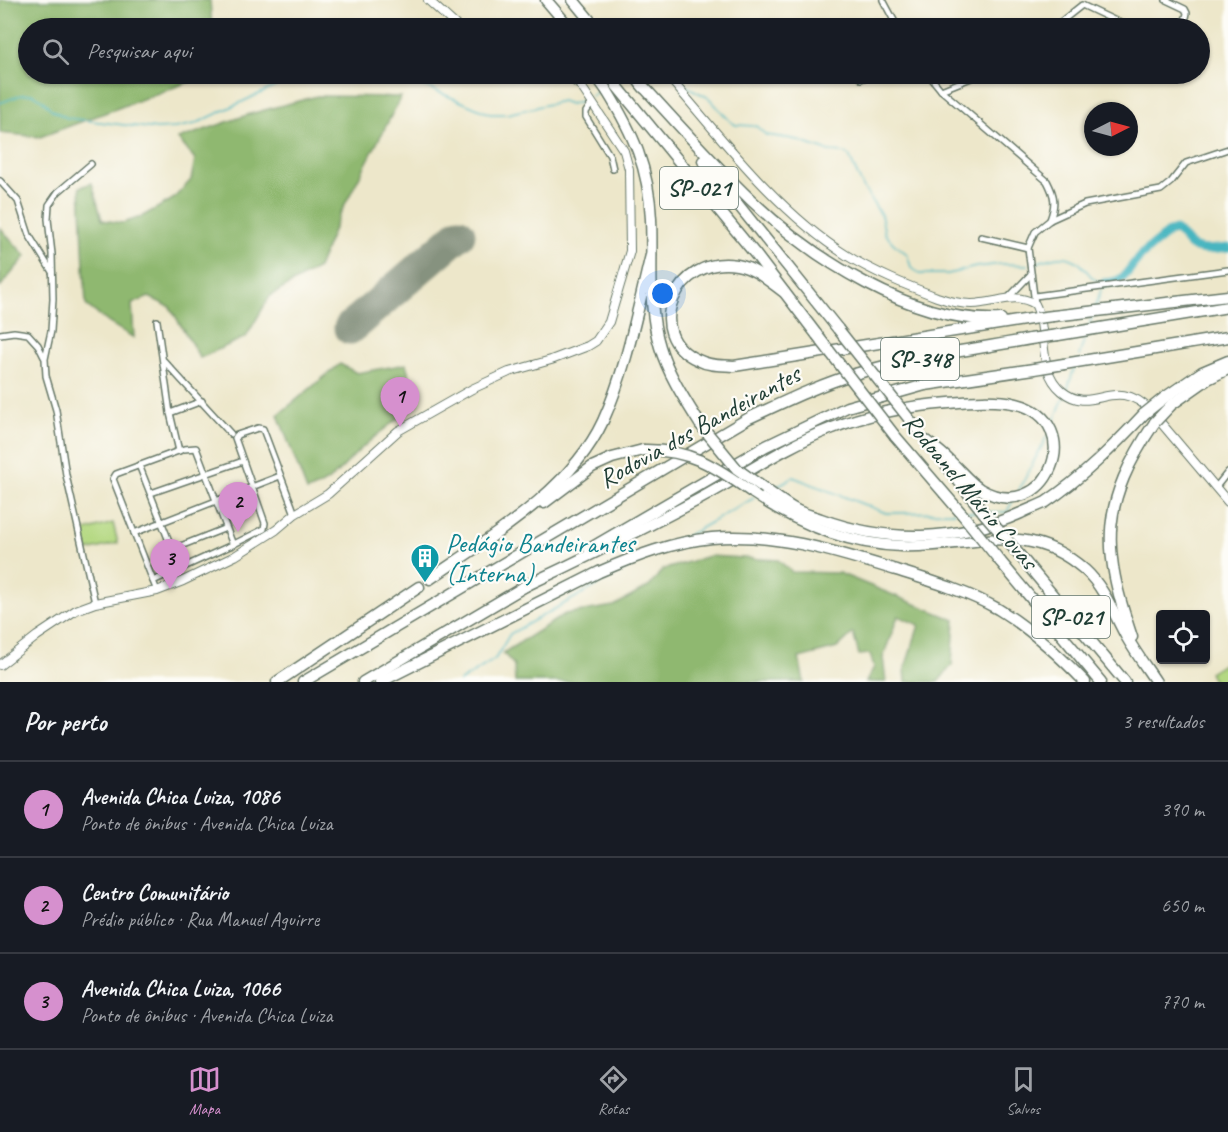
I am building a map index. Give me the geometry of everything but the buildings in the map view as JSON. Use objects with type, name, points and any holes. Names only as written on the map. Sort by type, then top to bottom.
[{"type":"highway","points":[[546,0],[561,18]]},
{"type":"highway","points":[[573,0],[588,18]]},
{"type":"highway","points":[[607,84],[611,88],[636,143],[645,175],[651,218],[654,319],[660,348],[678,387],[700,424],[737,469],[797,510],[839,526],[896,536],[940,535],[1008,519],[1044,502],[1104,455],[1144,414],[1228,369]]},
{"type":"highway","name":"Rodoanel Mário Covas","points":[[610,84],[784,292],[896,436],[1101,682]]},
{"type":"highway","name":"Rodoanel Mário Covas","points":[[641,84],[983,512],[1125,682]]},
{"type":"highway","points":[[642,84],[750,200],[790,233],[842,269],[893,297],[922,308],[976,318],[1030,319]]},
{"type":"highway","points":[[430,579],[547,494],[586,447],[602,423],[625,358],[651,255]]},
{"type":"highway","points":[[784,292],[753,271],[738,265],[719,264],[706,267],[684,282],[671,301],[669,322],[672,334],[681,347],[697,360],[715,365],[734,366],[1030,319],[1228,296]]},
{"type":"highway","name":"Rodovia dos Bandeirantes","points":[[303,682],[749,418],[812,388],[899,363],[1228,307]]},
{"type":"highway","name":"Rodovia dos Bandeirantes","points":[[363,682],[766,446],[847,407],[925,385],[1228,337]]},
{"type":"highway","points":[[1139,657],[1117,590],[1111,559],[1111,527],[1115,502],[1125,472],[1135,452],[1168,401],[1202,372],[1228,361]]},
{"type":"highway","points":[[523,587],[718,490],[766,460],[830,429],[868,417],[923,405],[965,401],[1019,404],[1033,410],[1043,419],[1050,429],[1055,452],[1053,464],[1038,487],[1027,494],[1000,497],[980,489],[923,437]]},
{"type":"highway","points":[[527,510],[542,504],[592,467],[612,458],[643,450],[677,452],[717,468],[795,519],[832,534],[864,542],[900,546],[940,546],[993,539],[1034,541],[1069,557],[1094,580],[1156,682]]},
{"type":"highway","points":[[380,682],[635,556],[676,544],[714,538],[747,537],[785,541],[843,554],[969,594],[1027,629],[1063,659],[1085,682]]},
{"type":"highway","points":[[277,682],[419,586]]},
{"type":"main road","points":[[428,0],[448,18]]},
{"type":"main road","points":[[0,665],[37,636],[76,610],[95,603],[157,591],[235,556],[328,494],[398,431],[424,415],[509,372],[538,364],[597,341],[609,322],[630,251],[629,169],[624,152],[578,84]]},
{"type":"main road","points":[[675,84],[768,190],[816,234],[845,255],[893,280],[950,301],[982,303],[1009,297],[1035,300],[1048,370],[1055,385],[1069,396],[1080,400],[1120,394],[1136,399],[1151,411],[1228,502]]},
{"type":"street","points":[[883,0],[893,18]]},
{"type":"street","points":[[1166,0],[1185,9],[1187,13],[1184,18]]},
{"type":"street","points":[[1066,18],[1082,6],[1109,18]]},
{"type":"street","points":[[936,84],[1047,181],[1055,198],[1050,220]]},
{"type":"street","points":[[941,90],[956,84]]},
{"type":"street","points":[[592,103],[586,112],[586,117],[610,156],[614,169]]},
{"type":"street","points":[[1228,149],[1186,163],[1161,190],[1085,204],[1050,220],[1035,232],[1028,248],[1035,300],[1228,270]]},
{"type":"street","points":[[91,164],[67,183],[50,201],[48,219],[53,273],[51,331],[45,359],[46,376],[56,410],[68,484],[95,603]]},
{"type":"street","points":[[0,181],[18,201],[28,235],[53,273]]},
{"type":"street","points":[[981,237],[1028,248]]},
{"type":"street","points":[[1009,297],[1031,274]]},
{"type":"street","points":[[157,321],[170,413],[179,451]]},
{"type":"street","points":[[0,334],[24,332],[28,334],[38,345],[45,359]]},
{"type":"street","points":[[163,360],[231,434]]},
{"type":"street","points":[[170,413],[202,401]]},
{"type":"street","points":[[153,580],[264,528],[263,518],[236,436],[258,428],[262,429],[295,514]]},
{"type":"street","points":[[157,591],[113,479],[116,474],[192,447],[198,450],[233,544]]},
{"type":"street","points":[[151,493],[243,460]]},
{"type":"street","points":[[140,465],[180,569]]},
{"type":"street","points":[[1216,487],[1228,472]]},
{"type":"street","points":[[134,533],[280,476]]},
{"type":"street","points":[[172,549],[226,528]]},
{"type":"green space","points":[[0,0],[210,0],[211,18],[18,18],[18,84],[183,84],[40,137],[0,133]]},
{"type":"green space","points":[[317,96],[401,97],[339,216],[318,268],[270,296],[246,337],[200,358],[170,307],[149,297],[132,304],[134,338],[109,323],[86,305],[80,187],[92,183],[102,220],[123,223],[141,217],[173,199],[191,180],[195,159],[178,139],[250,114]]},
{"type":"green space","points":[[0,228],[26,256],[0,287]]},
{"type":"green space","points":[[340,364],[357,373],[406,364],[418,404],[369,442],[331,478],[307,491],[278,415]]},
{"type":"green space","points":[[113,523],[118,543],[88,551],[82,532]]},
{"type":"green space","points":[[709,556],[778,560],[792,572],[839,573],[955,620],[952,665],[938,682],[906,682],[905,668],[919,625],[898,616],[883,657],[886,682],[866,682],[874,667],[870,654],[859,655],[853,633],[837,648],[799,658],[804,682],[515,682],[514,665],[503,653],[565,614],[614,606],[650,586],[662,570]]},
{"type":"green space","points":[[1228,661],[1228,682],[1214,682],[1209,673]]},
{"type":"waterway","points":[[0,103],[21,95],[33,94],[52,110],[67,118],[157,129],[175,128],[195,124],[280,84]]},
{"type":"waterway","points":[[420,84],[490,114],[507,114],[562,101],[570,104],[585,100]]},
{"type":"waterway","points":[[683,84],[709,98],[736,125],[756,126],[766,135],[793,139],[849,156],[863,187],[881,215],[885,234],[907,254],[911,267],[919,274],[948,274],[1002,264],[1028,265]]},
{"type":"waterway","points":[[591,96],[600,90]]},
{"type":"waterway","points":[[1104,283],[1120,279],[1144,252],[1169,232],[1175,230],[1197,249],[1228,248]]},
{"type":"waterway","points":[[1033,264],[1054,257],[1067,257],[1079,263],[1093,278],[1104,283],[1103,285]]},
{"type":"waterway","points":[[1095,308],[1101,290]]},
{"type":"waterway","points":[[1089,325],[1093,315]]},
{"type":"waterway","points":[[1079,356],[1086,335]]},
{"type":"waterway","points":[[1067,390],[1075,366]]},
{"type":"waterway","points":[[1052,426],[1064,397]]},
{"type":"waterway","points":[[1019,490],[1047,436]]},
{"type":"waterway","points":[[772,489],[793,477],[886,513],[955,512]]},
{"type":"waterway","points":[[685,537],[754,498]]},
{"type":"waterway","points":[[990,512],[1007,512],[1012,502]]},
{"type":"waterway","points":[[966,512],[976,512]]},
{"type":"waterway","points":[[459,682],[495,659],[510,634],[644,559]]},
{"type":"runway","points":[[350,328],[459,234]]},
{"type":"place","name":"Avenida Chica Luiza, 1086","points":[[400,427]]},
{"type":"place","name":"Centro Comunitário","points":[[238,532]]},
{"type":"place","name":"Pedágio Bandeirantes (Interna)","points":[[425,584]]},
{"type":"place","name":"Avenida Chica Luiza, 1066","points":[[170,589]]}]
